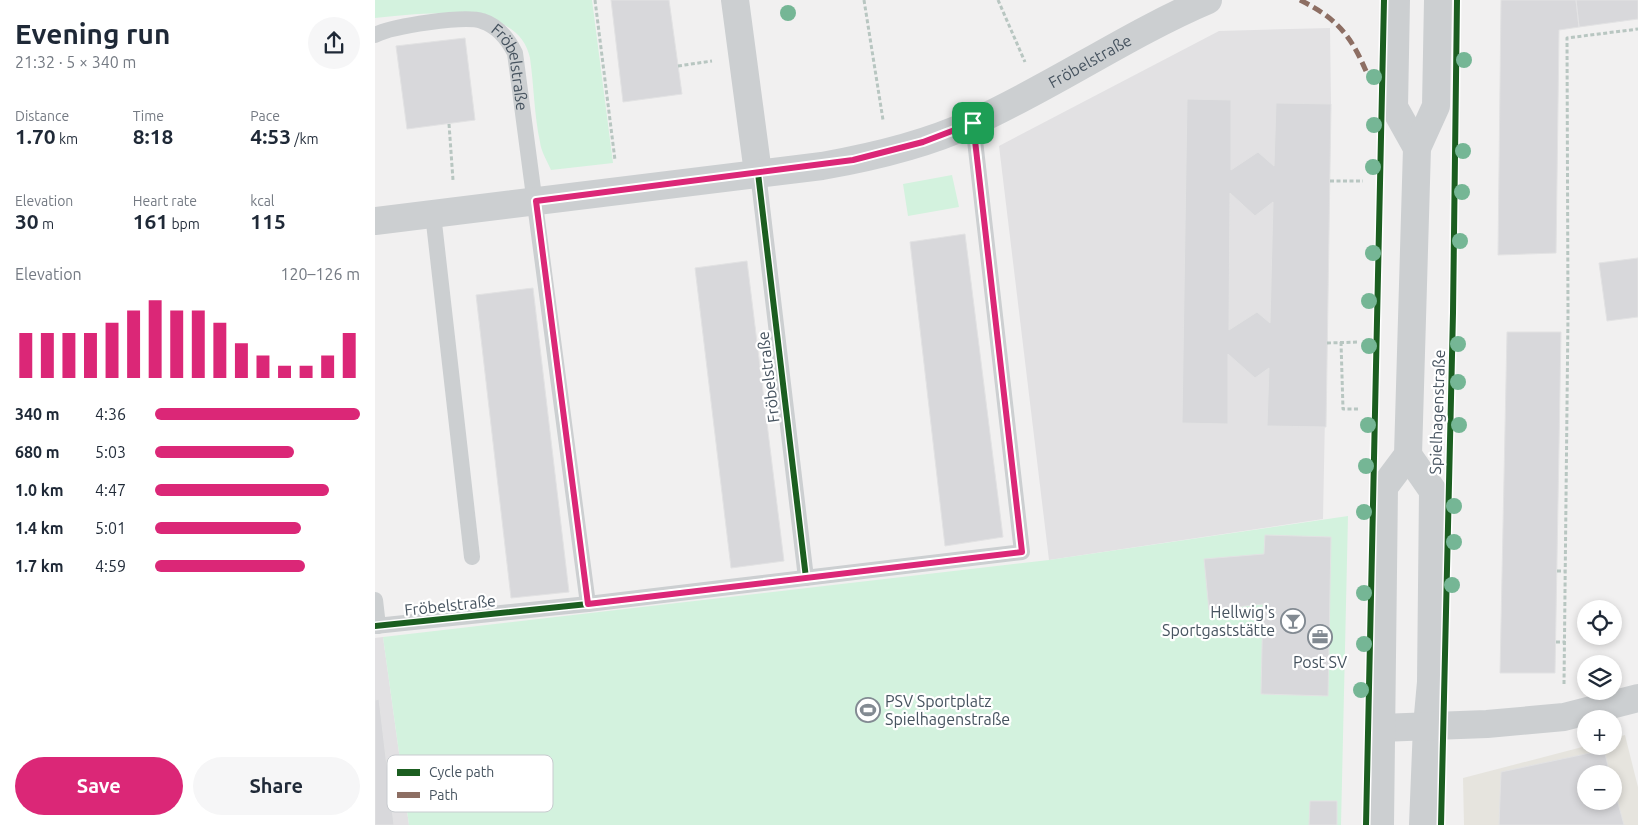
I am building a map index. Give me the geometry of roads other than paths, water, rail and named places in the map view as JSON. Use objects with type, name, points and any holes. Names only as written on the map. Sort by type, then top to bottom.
[{"type":"street","name":"Fröbelstraße","points":[[735,0],[757,173]]},
{"type":"street","name":"Fröbelstraße","points":[[375,221],[822,166],[876,155],[923,142],[973,123],[1208,0]]},
{"type":"street","points":[[1395,0],[1393,107],[1417,148]]},
{"type":"street","name":"Spielhagenstraße","points":[[1380,825],[1384,488],[1408,455],[1417,148],[1436,106],[1438,0]]},
{"type":"street","name":"Spielhagenstraße","points":[[1408,455],[1433,491],[1431,682],[1427,726],[1423,825]]},
{"type":"street","points":[[1380,728],[1487,724],[1564,717],[1638,698]]},
{"type":"lane","name":"Fröbelstraße","points":[[375,35],[393,28],[469,19],[490,25],[504,36],[513,48],[517,63],[536,201],[588,604]]},
{"type":"lane","name":"Fröbelstraße","points":[[375,600],[377,626],[588,604],[1022,552],[973,123]]},
{"type":"lane","name":"Fröbelstraße","points":[[757,173],[806,578]]},
{"type":"lane","points":[[433,214],[472,557]]},
{"type":"place","name":"Hellwig's Sportgaststätte","points":[[1293,621]]},
{"type":"place","name":"Post SV","points":[[1320,637]]},
{"type":"place","name":"PSV Sportplatz Spielhagenstraße","points":[[868,710]]}]
